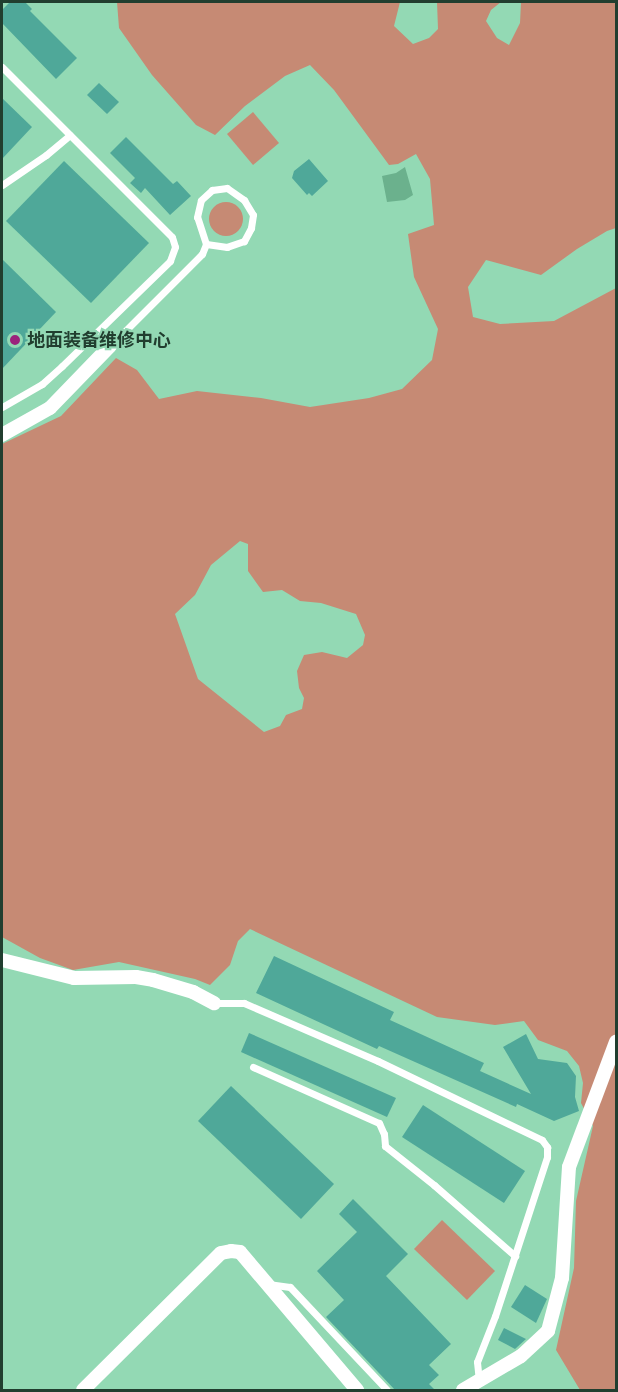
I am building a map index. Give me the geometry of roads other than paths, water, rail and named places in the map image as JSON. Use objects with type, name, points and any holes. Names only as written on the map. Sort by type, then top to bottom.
[{"type":"street","points":[[2,435],[50,408],[110,346]]},
{"type":"street","points":[[2,960],[74,978],[136,977],[153,980],[193,992],[214,1003]]},
{"type":"street","points":[[463,1390],[521,1356],[548,1331],[562,1278],[568,1167],[616,1042]]},
{"type":"street","points":[[83,1390],[221,1253],[231,1251],[240,1252],[357,1390]]},
{"type":"lane","points":[[2,67],[172,237],[175,247],[170,261],[62,366],[42,384],[18,400],[2,407]]},
{"type":"lane","points":[[2,185],[46,155],[70,135]]},
{"type":"lane","points":[[110,346],[202,255],[206,244],[197,217],[201,200],[212,190],[227,188],[244,200],[253,215],[251,228],[244,241],[227,247],[206,244]]},
{"type":"lane","points":[[214,1003],[244,1003],[413,1076],[542,1140],[548,1147],[547,1157],[515,1256],[477,1362],[478,1380]]},
{"type":"lane","points":[[253,1067],[379,1123],[384,1134],[385,1146],[434,1185],[515,1256]]},
{"type":"lane","points":[[266,1284],[290,1287],[387,1390]]},
{"type":"place","name":"地面装备维修中心","points":[[15,340]]}]
